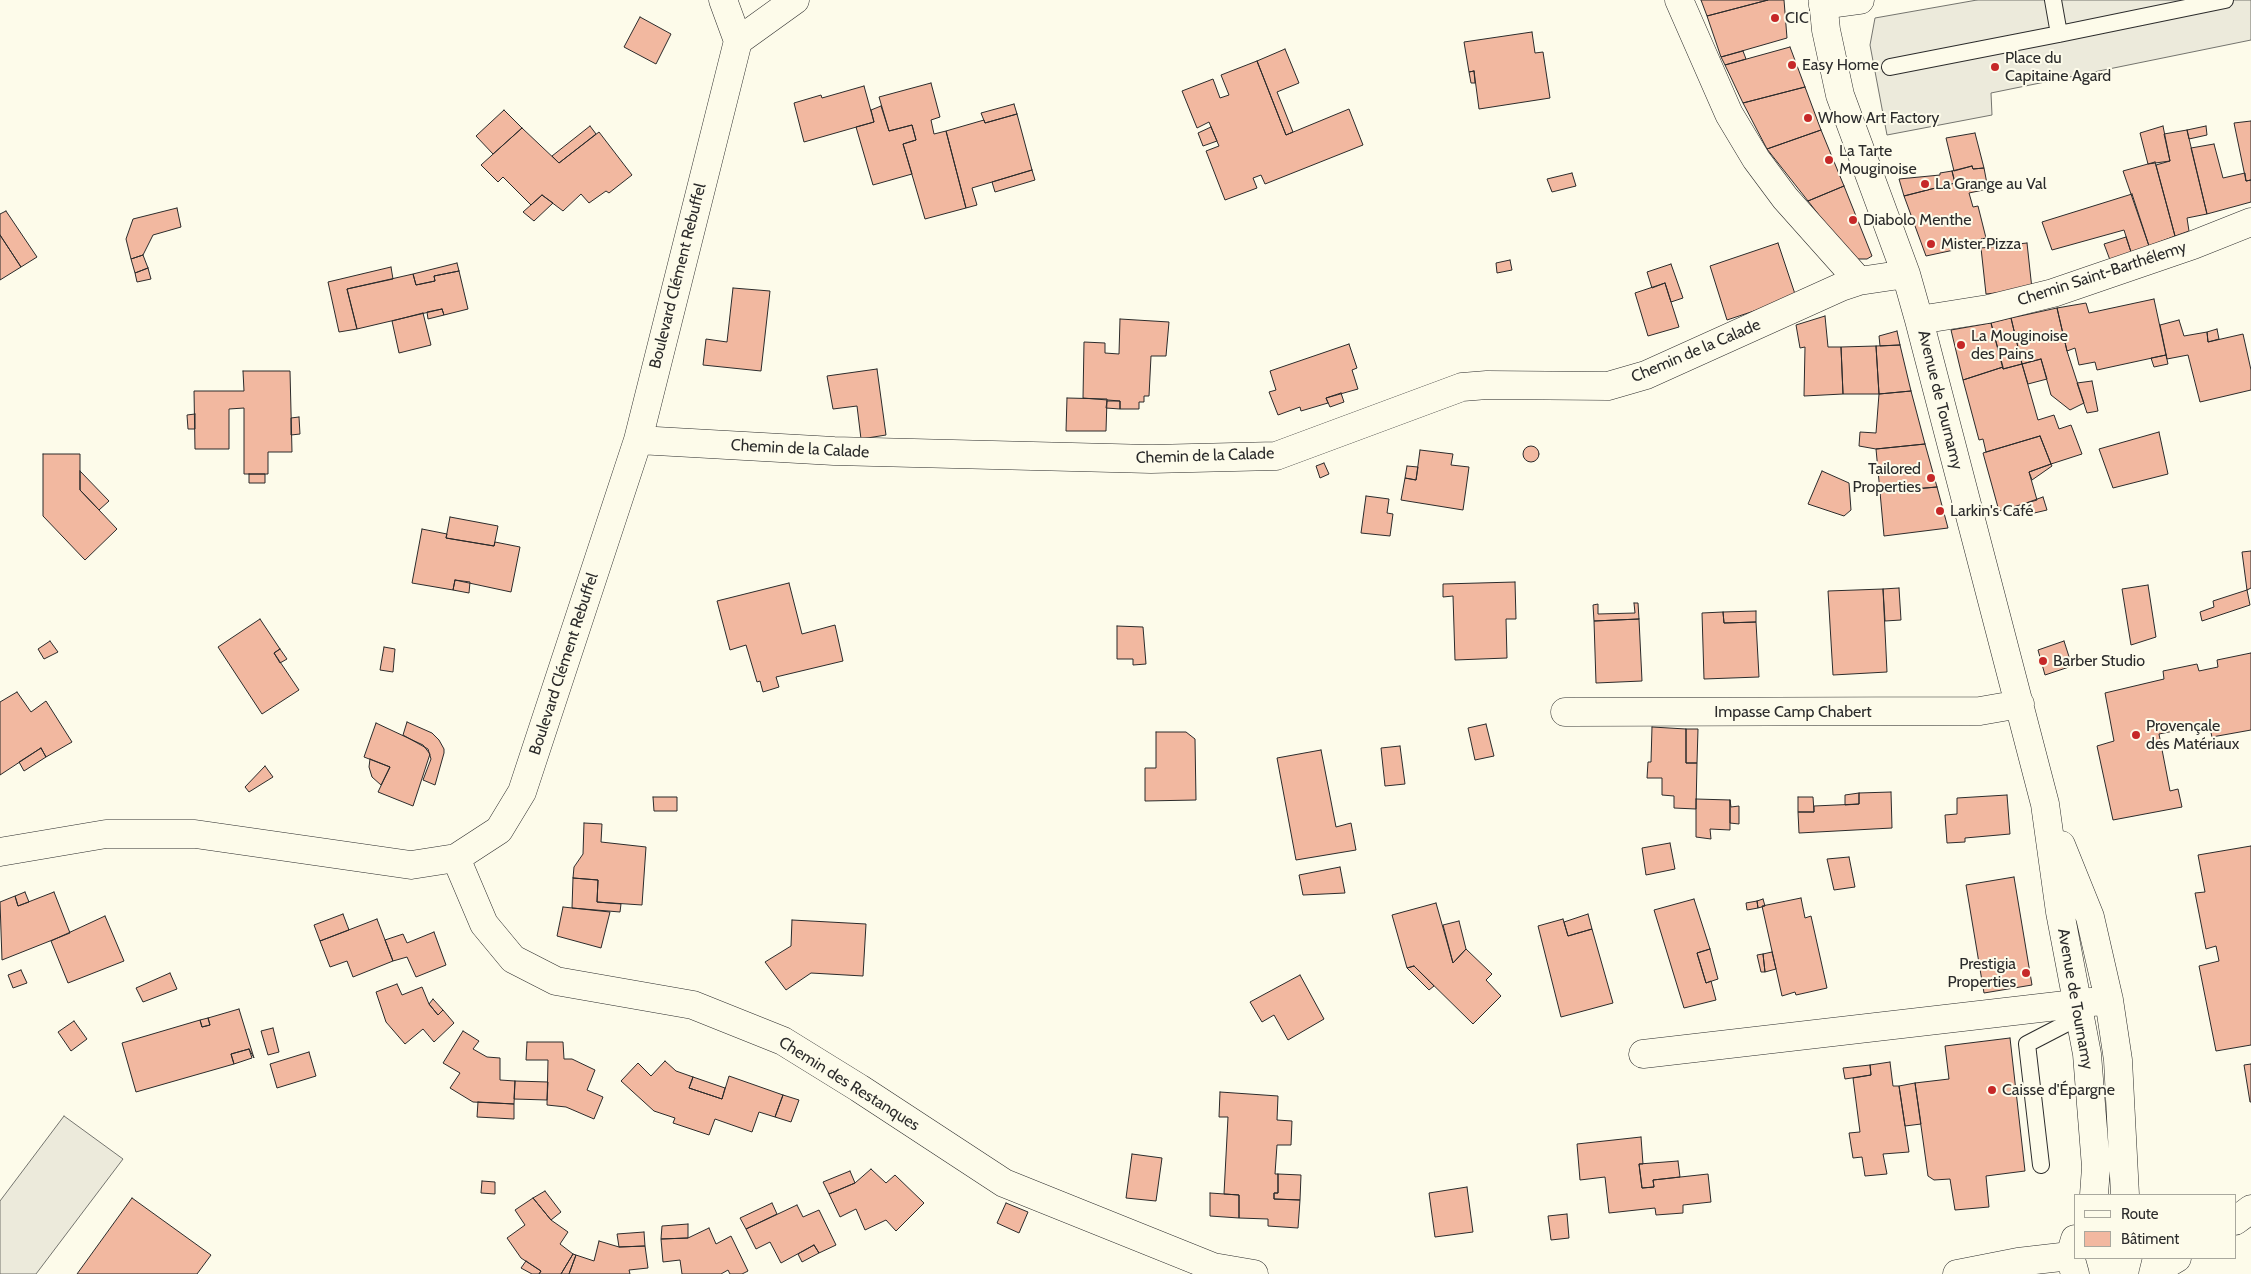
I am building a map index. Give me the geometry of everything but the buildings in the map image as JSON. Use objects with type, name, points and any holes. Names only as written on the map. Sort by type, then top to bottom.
[{"type":"street","points":[[723,0],[738,41],[795,0]]},
{"type":"street","points":[[1679,0],[1729,114],[1756,159],[1785,198],[1860,281],[1906,274]]},
{"type":"street","points":[[1823,3],[1860,0]]},
{"type":"street","name":"Avenue de Tournamy","points":[[1823,3],[1840,95],[1906,274],[2045,804],[2060,912],[2088,1054],[2096,1158],[2094,1194]]},
{"type":"street","name":"Boulevard Clément Rebuffel","points":[[0,852],[106,834],[195,834],[412,865],[456,858],[499,830],[522,792],[638,440],[738,41]]},
{"type":"street","name":"Chemin Saint-Barthélemy","points":[[1919,320],[1988,308],[2053,293],[2193,245],[2251,222]]},
{"type":"street","name":"Chemin de la Calade","points":[[638,440],[864,452],[1151,459],[1276,456],[1462,387],[1488,385],[1608,386],[1646,375],[1841,287],[1860,281]]},
{"type":"street","name":"Impasse Camp Chabert","points":[[1564,712],[1980,711],[2020,704]]},
{"type":"street","name":"Avenue de Tournamy","points":[[2045,804],[2090,917],[2109,1000],[2118,1060],[2125,1194]]},
{"type":"street","name":"Chemin des Restanques","points":[[456,858],[484,924],[513,959],[556,981],[693,1005],[783,1041],[859,1088],[1004,1183],[1213,1267],[1254,1274]]},
{"type":"street","points":[[1643,1054],[2079,1010],[2109,1000]]},
{"type":"street","points":[[1957,1274],[2018,1262],[2073,1257]]},
{"type":"lane","points":[[2053,0],[2059,34]]},
{"type":"lane","points":[[1890,67],[2225,0]]},
{"type":"lane","points":[[2041,1165],[2027,1044],[2079,1010]]},
{"type":"shaded area","name":"Place du Capitaine Agard","points":[[1977,0],[2251,0],[2251,40],[1991,93],[1992,115],[1887,135],[1870,45],[1875,18]]},
{"type":"shaded area","points":[[64,1116],[123,1159],[36,1274],[0,1274],[0,1201]]},
{"type":"place","name":"CIC","points":[[1775,18]]},
{"type":"place","name":"Easy Home","points":[[1792,65]]},
{"type":"place","name":"Place du Capitaine Agard","points":[[1995,67]]},
{"type":"place","name":"Whow Art Factory","points":[[1808,118]]},
{"type":"place","name":"La Tarte Mouginoise","points":[[1829,160]]},
{"type":"place","name":"La Grange au Val","points":[[1925,184]]},
{"type":"place","name":"Diabolo Menthe","points":[[1853,220]]},
{"type":"place","name":"Mister Pizza","points":[[1931,244]]},
{"type":"place","name":"La Mouginoise des Pains","points":[[1961,345]]},
{"type":"place","name":"Tailored Properties","points":[[1931,478]]},
{"type":"place","name":"Larkin's Café","points":[[1940,511]]},
{"type":"place","name":"Barber Studio","points":[[2043,661]]},
{"type":"place","name":"Provençale des Matériaux","points":[[2136,735]]},
{"type":"place","name":"Prestigia Properties","points":[[2026,973]]},
{"type":"place","name":"Caisse d'Épargne","points":[[1992,1090]]}]
